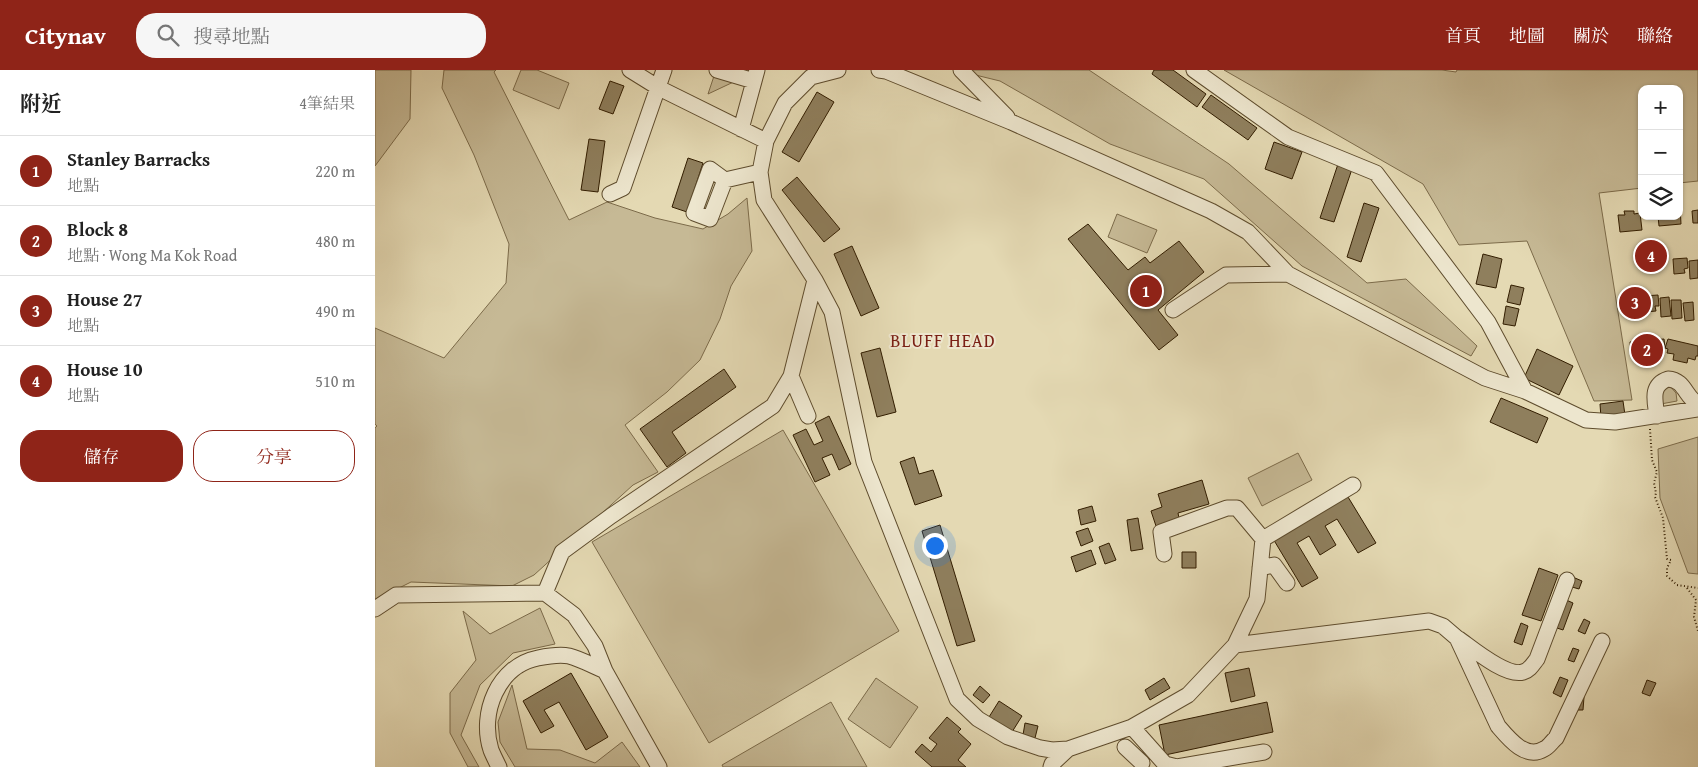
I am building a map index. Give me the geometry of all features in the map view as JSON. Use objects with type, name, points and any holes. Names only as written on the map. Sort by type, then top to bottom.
[{"type":"street","points":[[630,70],[659,88],[766,141]]},
{"type":"street","points":[[610,194],[623,188],[664,70]]},
{"type":"street","points":[[717,70],[756,76],[741,129]]},
{"type":"street","points":[[838,70],[811,77],[785,103],[766,141],[760,172],[764,200],[815,280],[832,312],[864,462],[957,699],[978,719],[1008,737],[1039,748],[1052,750],[1068,749],[1132,728],[1188,695],[1235,645],[1257,599],[1268,563],[1263,539],[1237,508],[1227,508],[1161,532],[1164,554]]},
{"type":"street","points":[[879,70],[886,71],[1011,122],[1211,211],[1249,232],[1288,274],[1485,378],[1525,391],[1586,420],[1615,422],[1698,409]]},
{"type":"street","points":[[961,70],[1011,122]]},
{"type":"street","points":[[1194,70],[1287,136],[1376,173],[1488,322],[1525,391]]},
{"type":"street","points":[[725,180],[760,172]]},
{"type":"street","points":[[1173,310],[1226,274],[1288,274]]},
{"type":"street","points":[[545,594],[562,552],[611,516],[773,406],[791,376],[815,280]]},
{"type":"street","points":[[791,376],[808,416]]},
{"type":"street","points":[[1657,416],[1654,397],[1657,386],[1668,379],[1679,383],[1691,400],[1698,404]]},
{"type":"street","points":[[1263,539],[1353,485]]},
{"type":"street","points":[[1268,563],[1287,582]]},
{"type":"street","points":[[1235,645],[1429,621],[1443,626],[1457,638],[1502,668],[1514,673],[1523,672],[1530,668],[1537,659],[1567,580]]},
{"type":"street","points":[[375,609],[396,595],[545,594],[574,615],[595,646],[605,671],[659,767]]},
{"type":"street","points":[[1457,638],[1498,726],[1519,747],[1531,752],[1544,749],[1556,738],[1602,642]]},
{"type":"street","points":[[499,767],[491,749],[487,728],[490,706],[498,685],[512,670],[531,659],[568,656],[605,671]]},
{"type":"street","points":[[1132,728],[1165,764],[1177,767],[1264,752]]},
{"type":"street","points":[[1125,747],[1144,765],[1153,752]]},
{"type":"street","points":[[1051,767],[1068,749]]},
{"type":"path","points":[[1657,416],[1650,428],[1652,460],[1657,472],[1654,483],[1655,497],[1663,518],[1667,558],[1671,560],[1667,568],[1667,576],[1677,585],[1698,588]]},
{"type":"path","points":[[1687,587],[1696,600],[1693,617],[1698,631]]},
{"type":"shaded area","points":[[375,70],[411,70],[410,119],[375,166]]},
{"type":"shaded area","points":[[444,70],[496,70],[494,72],[569,220],[607,202],[655,218],[703,229],[728,214],[747,198],[752,251],[731,286],[720,319],[700,360],[667,392],[625,425],[658,472],[633,485],[534,575],[512,586],[411,582],[375,600],[375,428],[377,426],[375,424],[375,328],[444,358],[506,283],[509,244],[474,155],[442,88]]},
{"type":"shaded area","points":[[521,70],[537,70],[569,83],[559,109],[513,90]]},
{"type":"shaded area","points":[[716,70],[759,70],[708,94]]},
{"type":"shaded area","points":[[955,70],[1089,70],[1229,164],[1367,283],[1406,279],[1477,346],[1471,356],[1302,266],[1204,179],[1110,144],[1000,81]]},
{"type":"shaded area","points":[[1224,70],[1442,70],[1456,72],[1457,70],[1698,70],[1698,181],[1683,183],[1683,85],[1638,85],[1638,188],[1599,193],[1632,400],[1594,401],[1527,241],[1459,245],[1423,184]]},
{"type":"shaded area","points":[[1117,214],[1157,230],[1147,253],[1108,237]]},
{"type":"shaded area","points":[[1669,385],[1676,393],[1677,401],[1650,406],[1654,388]]},
{"type":"shaded area","points":[[783,430],[899,631],[709,743],[592,542]]},
{"type":"shaded area","points":[[1698,437],[1698,574],[1688,573],[1660,498],[1658,449]]},
{"type":"shaded area","points":[[1298,453],[1312,480],[1262,506],[1248,478]]},
{"type":"shaded area","points":[[540,608],[555,644],[513,653],[480,685],[461,735],[479,767],[468,767],[450,733],[450,693],[476,660],[463,611],[490,634]]},
{"type":"shaded area","points":[[876,678],[918,707],[890,748],[848,719]]},
{"type":"shaded area","points":[[512,685],[527,749],[560,750],[595,763],[622,742],[640,767],[515,767],[500,742],[498,722]]},
{"type":"shaded area","points":[[831,702],[867,767],[723,767],[722,765]]},
{"type":"building","points":[[1154,70],[1173,70],[1206,94],[1197,107],[1152,74]]},
{"type":"building","points":[[610,81],[624,86],[613,114],[599,109]]},
{"type":"building","points":[[817,92],[834,102],[799,162],[782,152]]},
{"type":"building","points":[[1211,95],[1257,128],[1248,140],[1202,107]]},
{"type":"building","points":[[589,139],[605,141],[598,192],[581,190]]},
{"type":"building","points":[[1274,142],[1302,152],[1292,179],[1265,169]]},
{"type":"building","points":[[688,158],[703,163],[687,212],[672,207]]},
{"type":"building","points":[[1338,164],[1352,169],[1334,222],[1320,218]]},
{"type":"building","points":[[797,177],[840,229],[824,242],[782,190]]},
{"type":"building","points":[[1364,203],[1379,208],[1361,262],[1347,257]]},
{"type":"building","points":[[1698,210],[1698,223],[1693,223],[1692,211]]},
{"type":"building","points":[[1624,211],[1634,211],[1634,214],[1638,213],[1638,220],[1641,220],[1642,230],[1620,232],[1618,215],[1625,215]]},
{"type":"building","points":[[1658,220],[1681,220],[1681,224],[1659,226]]},
{"type":"building","points":[[1088,224],[1128,270],[1145,257],[1150,263],[1179,241],[1204,272],[1158,310],[1178,335],[1159,350],[1068,239]]},
{"type":"building","points":[[852,246],[879,308],[861,316],[834,254]]},
{"type":"building","points":[[1641,246],[1662,254],[1658,264],[1653,262],[1651,267],[1640,262],[1642,257],[1637,255]]},
{"type":"building","points":[[1483,254],[1502,259],[1496,288],[1476,284]]},
{"type":"building","points":[[1687,258],[1688,268],[1684,269],[1685,273],[1674,274],[1673,259]]},
{"type":"building","points":[[1698,260],[1698,278],[1690,279],[1689,261]]},
{"type":"building","points":[[1511,285],[1524,288],[1520,305],[1507,302]]},
{"type":"building","points":[[1658,295],[1659,306],[1655,306],[1656,311],[1645,312],[1644,296]]},
{"type":"building","points":[[1642,297],[1643,307],[1639,308],[1640,313],[1629,313],[1628,298]]},
{"type":"building","points":[[1669,297],[1671,316],[1661,317],[1660,298]]},
{"type":"building","points":[[1671,300],[1681,300],[1682,318],[1672,319]]},
{"type":"building","points":[[1693,302],[1694,320],[1685,321],[1683,303]]},
{"type":"building","points":[[1506,306],[1519,309],[1515,326],[1503,324]]},
{"type":"building","points":[[1664,339],[1665,348],[1663,352],[1656,353],[1657,359],[1642,360],[1641,355],[1634,356],[1634,352],[1631,352],[1630,342]]},
{"type":"building","points":[[1668,339],[1698,346],[1698,356],[1696,356],[1695,360],[1688,358],[1687,363],[1673,360],[1674,354],[1667,353],[1668,349],[1665,348]]},
{"type":"building","points":[[880,348],[896,412],[877,417],[861,353]]},
{"type":"building","points":[[1537,349],[1573,366],[1559,395],[1524,378]]},
{"type":"building","points":[[724,369],[736,387],[672,432],[686,453],[667,467],[640,429]]},
{"type":"building","points":[[1501,398],[1548,418],[1537,443],[1490,422]]},
{"type":"building","points":[[1623,401],[1625,415],[1601,418],[1600,404]]},
{"type":"building","points":[[829,416],[851,464],[839,470],[832,454],[822,458],[830,475],[815,482],[793,435],[806,429],[814,445],[823,441],[815,423]]},
{"type":"building","points":[[914,457],[919,474],[933,470],[942,496],[915,505],[900,462]]},
{"type":"building","points":[[1202,480],[1209,504],[1178,513],[1179,518],[1156,526],[1151,511],[1162,507],[1158,494]]},
{"type":"building","points":[[1345,492],[1376,543],[1358,553],[1337,519],[1325,526],[1336,545],[1320,555],[1309,536],[1297,543],[1318,578],[1302,587],[1272,537]]},
{"type":"building","points":[[1092,506],[1096,521],[1081,525],[1078,510]]},
{"type":"building","points":[[1138,518],[1143,549],[1131,551],[1127,520]]},
{"type":"building","points":[[940,525],[975,641],[957,646],[922,531]]},
{"type":"building","points":[[1088,528],[1093,541],[1081,546],[1076,532]]},
{"type":"building","points":[[1109,543],[1116,560],[1105,564],[1099,547]]},
{"type":"building","points":[[1091,550],[1096,564],[1076,572],[1071,557]]},
{"type":"building","points":[[1182,552],[1196,552],[1196,568],[1182,568]]},
{"type":"building","points":[[1539,568],[1558,575],[1541,621],[1522,615]]},
{"type":"building","points":[[1575,578],[1582,581],[1579,589],[1572,587]]},
{"type":"building","points":[[1564,599],[1573,603],[1563,630],[1554,627]]},
{"type":"building","points":[[1584,619],[1590,622],[1585,634],[1578,631]]},
{"type":"building","points":[[1521,623],[1528,626],[1522,645],[1514,642]]},
{"type":"building","points":[[1573,648],[1579,650],[1574,662],[1568,660]]},
{"type":"building","points":[[1249,668],[1255,696],[1231,702],[1225,673]]},
{"type":"building","points":[[571,673],[608,737],[586,750],[559,702],[544,710],[554,726],[541,733],[523,701]]},
{"type":"building","points":[[1560,677],[1568,680],[1561,697],[1553,693]]},
{"type":"building","points":[[1164,678],[1170,688],[1150,700],[1145,690]]},
{"type":"building","points":[[1647,680],[1656,683],[1650,696],[1642,693]]},
{"type":"building","points":[[980,686],[990,695],[983,703],[973,695]]},
{"type":"building","points":[[1577,696],[1584,697],[1583,710],[1576,710]]},
{"type":"building","points":[[999,701],[1022,716],[1012,732],[989,717]]},
{"type":"building","points":[[1267,702],[1273,732],[1165,755],[1159,725]]},
{"type":"building","points":[[947,717],[961,729],[958,732],[971,744],[958,760],[966,767],[932,767],[915,752],[922,744],[931,752],[937,744],[929,738]]},
{"type":"building","points":[[1025,723],[1038,726],[1035,738],[1023,735]]},
{"type":"place","name":"House 10","points":[[1651,256]]},
{"type":"place","name":"Stanley Barracks","points":[[1146,291]]},
{"type":"place","name":"House 27","points":[[1635,303]]},
{"type":"place","name":"Block 8","points":[[1647,350]]},
{"type":"district","name":"BLUFF HEAD","points":[[943,340]]}]
